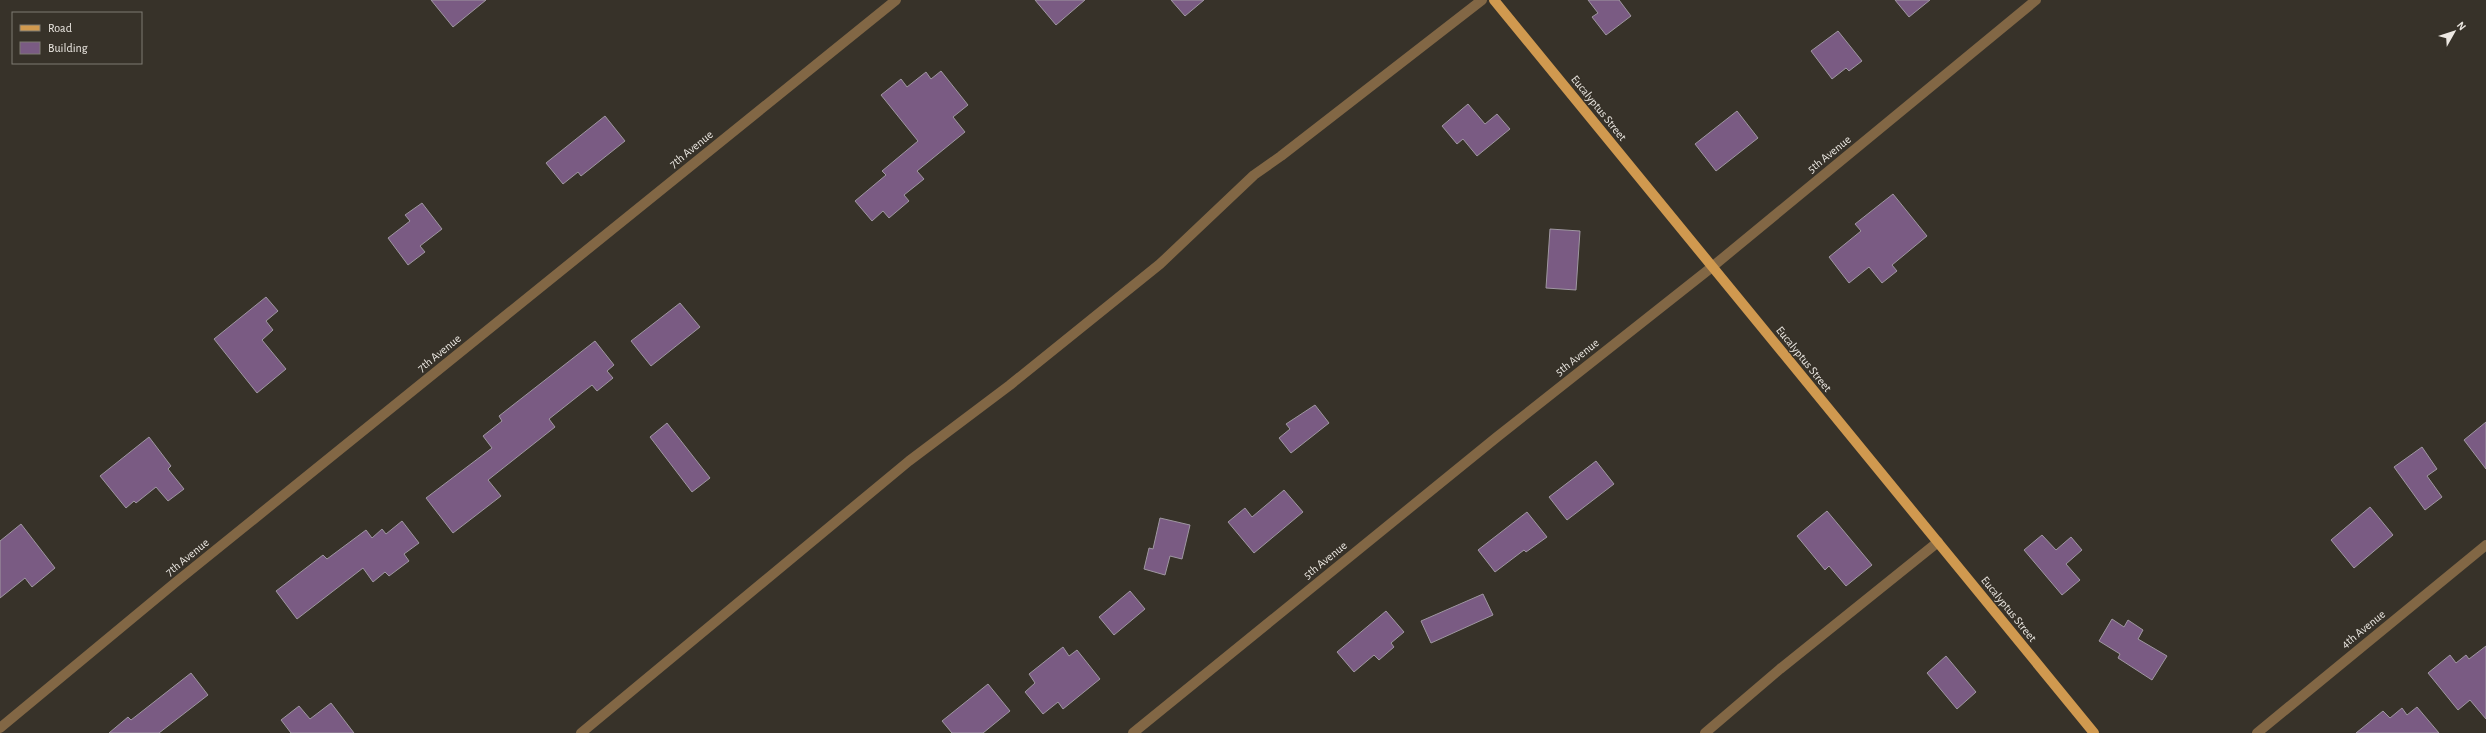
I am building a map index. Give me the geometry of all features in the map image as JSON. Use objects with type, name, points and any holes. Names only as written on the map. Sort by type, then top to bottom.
[{"type":"main road","name":"Eucalyptus Street","points":[[1494,0],[2094,733]]},
{"type":"street","name":"7th Avenue","points":[[0,728],[176,582],[896,0]]},
{"type":"street","points":[[581,733],[909,461],[1010,385],[1160,264],[1254,175],[1281,156],[1482,0]]},
{"type":"street","name":"5th Avenue","points":[[1133,733],[1497,437],[1712,267],[2036,0]]},
{"type":"street","points":[[1705,733],[1780,669],[1938,542]]},
{"type":"street","name":"4th Avenue","points":[[2257,733],[2486,545]]},
{"type":"building","points":[[431,0],[486,0],[453,27]]},
{"type":"building","points":[[1035,0],[1085,0],[1056,25]]},
{"type":"building","points":[[1171,0],[1204,0],[1185,16]]},
{"type":"building","points":[[1588,0],[1619,0],[1631,16],[1606,35],[1592,17],[1598,13]]},
{"type":"building","points":[[1895,0],[1930,0],[1909,17]]},
{"type":"building","points":[[1838,31],[1862,61],[1849,71],[1846,68],[1832,79],[1811,51]]},
{"type":"building","points":[[941,71],[968,105],[953,117],[965,132],[917,171],[924,179],[904,195],[909,201],[889,218],[883,211],[872,221],[855,201],[886,175],[882,171],[918,141],[881,95],[901,79],[907,87],[926,72],[931,79]]},
{"type":"building","points":[[1468,104],[1485,124],[1497,114],[1510,129],[1477,156],[1463,139],[1457,144],[1442,126]]},
{"type":"building","points":[[1737,111],[1758,138],[1716,171],[1695,144]]},
{"type":"building","points":[[605,116],[625,141],[581,176],[578,172],[563,184],[546,163]]},
{"type":"building","points":[[1893,194],[1927,236],[1892,265],[1897,271],[1882,283],[1869,267],[1849,283],[1829,257],[1861,231],[1855,224]]},
{"type":"building","points":[[422,203],[442,229],[420,246],[425,252],[408,265],[388,238],[410,221],[405,215]]},
{"type":"building","points":[[1550,229],[1580,231],[1576,290],[1546,288]]},
{"type":"building","points":[[266,297],[278,311],[266,321],[273,330],[262,340],[286,369],[257,393],[214,339]]},
{"type":"building","points":[[680,303],[700,327],[651,366],[631,341]]},
{"type":"building","points":[[595,341],[614,365],[607,371],[613,378],[597,391],[592,385],[549,419],[555,427],[488,480],[501,496],[453,533],[426,498],[492,448],[483,436],[502,421],[499,416]]},
{"type":"building","points":[[1315,405],[1329,423],[1291,453],[1279,438],[1290,429],[1286,424]]},
{"type":"building","points":[[2486,422],[2486,469],[2464,440]]},
{"type":"building","points":[[667,423],[710,478],[692,492],[650,437]]},
{"type":"building","points":[[149,437],[171,466],[168,469],[184,489],[168,501],[156,487],[136,503],[134,501],[126,508],[100,476]]},
{"type":"building","points":[[2422,447],[2437,469],[2427,476],[2442,497],[2425,510],[2394,467]]},
{"type":"building","points":[[1596,461],[1614,484],[1567,520],[1549,497]]},
{"type":"building","points":[[1284,490],[1303,512],[1254,553],[1228,522],[1245,508],[1252,517]]},
{"type":"building","points":[[2370,507],[2393,535],[2354,568],[2331,540]]},
{"type":"building","points":[[1827,511],[1872,565],[1846,586],[1829,566],[1825,570],[1797,536]]},
{"type":"building","points":[[1527,512],[1547,537],[1526,552],[1524,550],[1495,572],[1478,550]]},
{"type":"building","points":[[1160,518],[1190,525],[1182,559],[1170,556],[1165,575],[1144,569],[1149,548],[1153,549]]},
{"type":"building","points":[[402,521],[419,543],[404,554],[409,561],[389,576],[385,572],[373,582],[363,568],[297,619],[276,591],[323,555],[327,559],[366,530],[372,538],[382,529],[386,534]]},
{"type":"building","points":[[21,524],[55,568],[32,587],[25,578],[0,598],[0,541]]},
{"type":"building","points":[[2042,535],[2056,550],[2071,537],[2082,550],[2066,564],[2080,580],[2062,595],[2024,550]]},
{"type":"building","points":[[1130,591],[1145,609],[1114,635],[1099,617]]},
{"type":"building","points":[[1483,594],[1493,615],[1431,643],[1421,621]]},
{"type":"building","points":[[1386,611],[1404,632],[1391,643],[1394,647],[1379,660],[1374,655],[1354,672],[1337,652]]},
{"type":"building","points":[[2112,619],[2124,627],[2128,620],[2143,630],[2138,639],[2167,656],[2152,680],[2118,658],[2120,654],[2099,641]]},
{"type":"building","points":[[2486,646],[2486,719],[2470,700],[2458,710],[2428,673],[2450,655],[2456,663],[2466,655],[2469,659]]},
{"type":"building","points":[[1063,647],[1069,656],[1077,650],[1100,679],[1063,709],[1058,702],[1043,714],[1025,692],[1035,683],[1029,674]]},
{"type":"building","points":[[1946,656],[1976,692],[1957,709],[1927,673]]},
{"type":"building","points":[[191,673],[208,695],[159,733],[109,733],[128,717],[131,720]]},
{"type":"building","points":[[988,684],[1010,711],[983,733],[952,733],[942,721]]},
{"type":"building","points":[[331,703],[354,733],[291,733],[281,720],[299,706],[310,719]]},
{"type":"building","points":[[2417,707],[2439,733],[2356,733],[2383,711],[2390,718],[2402,708],[2407,715]]}]
